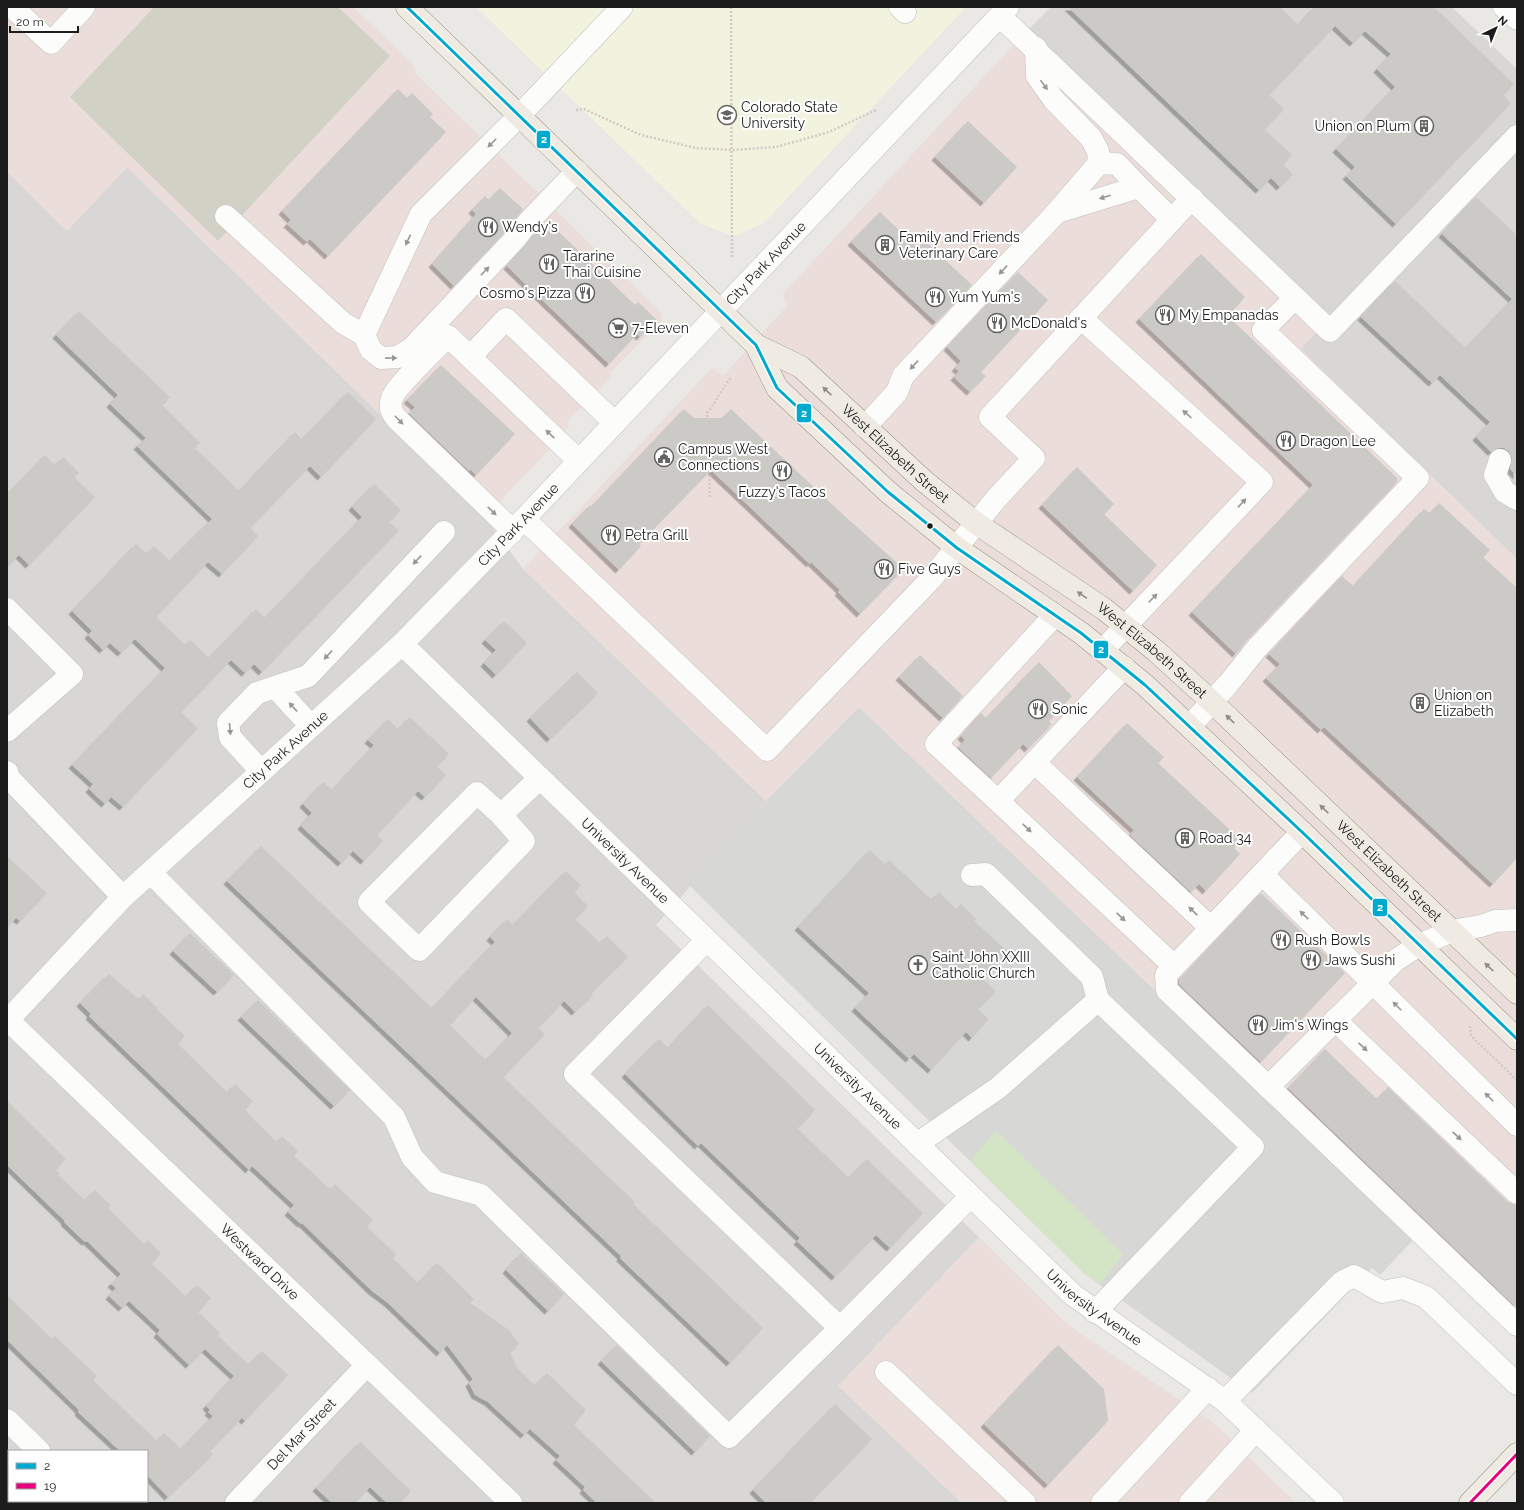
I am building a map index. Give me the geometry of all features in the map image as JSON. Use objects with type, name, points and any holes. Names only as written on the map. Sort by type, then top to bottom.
[{"type":"main road","name":"West Elizabeth Street","points":[[407,7],[756,345],[801,367],[924,481],[976,523],[1126,625],[1212,702],[1517,994]]},
{"type":"main road","name":"West Elizabeth Street","points":[[756,345],[777,388],[888,492],[957,548],[1054,615],[1124,667],[1190,726],[1302,832],[1517,1039]]},
{"type":"main road","points":[[1470,1503],[1517,1454]]},
{"type":"street","points":[[12,7],[51,43],[84,7]]},
{"type":"street","points":[[364,335],[421,214],[520,116],[622,7]]},
{"type":"street","points":[[1504,7],[1517,19]]},
{"type":"street","points":[[1004,11],[1036,48],[1330,331],[1517,136]]},
{"type":"street","name":"City Park Avenue","points":[[8,1021],[123,897],[402,644],[519,525],[1004,11]]},
{"type":"street","points":[[865,427],[897,392],[903,376],[1057,212],[1099,163],[1098,150],[1091,138],[1054,100],[1037,76],[1036,48]]},
{"type":"street","points":[[1099,163],[1117,164],[1172,220]]},
{"type":"street","points":[[226,216],[343,323],[364,335],[371,350],[381,358],[398,358],[412,348],[510,245],[530,220],[577,171]]},
{"type":"street","points":[[1057,212],[1139,187]]},
{"type":"street","points":[[579,461],[448,336],[394,393],[391,402],[392,413],[519,525],[767,750],[931,579],[976,523],[1034,458],[990,417],[1192,198]]},
{"type":"street","points":[[1190,726],[1257,648],[1418,478],[1263,330],[1295,298]]},
{"type":"street","points":[[1081,318],[1262,482],[1103,650]]},
{"type":"street","points":[[470,357],[506,319],[614,423]]},
{"type":"street","points":[[1500,460],[1495,475],[1505,492],[1517,499]]},
{"type":"street","points":[[261,771],[230,737],[228,723],[257,692],[308,676],[444,532]]},
{"type":"street","points":[[7,609],[72,674],[7,731]]},
{"type":"street","points":[[1054,615],[936,744],[1174,966]]},
{"type":"street","name":"University Avenue","points":[[402,644],[1073,1295],[1095,1312],[1225,1401],[1332,1503]]},
{"type":"street","points":[[998,801],[1124,667]]},
{"type":"street","points":[[275,687],[311,726]]},
{"type":"street","points":[[1035,763],[1211,928]]},
{"type":"street","points":[[7,772],[9,778],[123,897]]},
{"type":"street","points":[[501,815],[540,778]]},
{"type":"street","points":[[477,793],[501,815],[524,841],[419,950],[370,902],[477,793]]},
{"type":"street","points":[[1302,832],[1166,975],[1167,990],[1517,1325]]},
{"type":"street","points":[[151,873],[394,1117],[412,1157],[436,1182],[482,1195],[729,1437],[971,1196]]},
{"type":"street","points":[[972,875],[986,874],[1092,977],[1098,1000],[1252,1147],[1095,1312]]},
{"type":"street","points":[[1262,874],[1517,1125]]},
{"type":"street","points":[[1268,1087],[1396,960],[1419,945],[1452,931],[1481,926],[1495,921],[1517,920]]},
{"type":"street","points":[[708,940],[575,1074],[840,1328]]},
{"type":"street","points":[[917,1144],[998,1088],[1098,1000]]},
{"type":"street","points":[[1335,1020],[1517,1193]]},
{"type":"street","name":"Westward Drive","points":[[8,1021],[511,1503]]},
{"type":"street","points":[[1225,1401],[1342,1282],[1354,1276],[1382,1292],[1403,1288],[1426,1297],[1517,1384]]},
{"type":"street","name":"Del Mar Street","points":[[236,1503],[367,1364]]},
{"type":"street","points":[[886,1372],[1025,1503]]},
{"type":"street","points":[[1102,1503],[1208,1388]]},
{"type":"street","points":[[7,1420],[38,1450]]},
{"type":"street","points":[[1190,1503],[1256,1430]]},
{"type":"path","points":[[731,7],[733,150],[732,259]]},
{"type":"path","points":[[576,110],[584,109],[641,135],[696,148],[733,150],[776,147],[829,132],[876,110]]},
{"type":"path","points":[[710,497],[707,413],[719,398],[720,390],[731,378]]},
{"type":"path","points":[[1469,1024],[1471,1036],[1517,1080]]},
{"type":"shaded area","points":[[7,7],[353,7],[413,64],[416,74],[662,314],[661,321],[610,373],[612,375],[567,422],[569,425],[563,435],[485,517],[127,167],[67,231],[7,171]]},
{"type":"shaded area","points":[[154,7],[338,7],[390,56],[218,241],[70,97]]},
{"type":"shaded area","name":"Colorado State University","points":[[476,7],[966,7],[764,223],[734,236],[701,224]]},
{"type":"shaded area","points":[[1051,7],[1452,7],[1517,69],[1517,559],[1300,349],[1320,329],[1019,39]]},
{"type":"shaded area","points":[[1019,39],[1320,328],[1301,349],[1517,559],[1517,1339],[859,707],[766,801],[523,569],[710,370],[714,369],[723,376],[787,306],[783,294]]},
{"type":"shaded area","points":[[127,167],[485,517],[523,569],[766,801],[656,925],[979,1237],[839,1386],[962,1503],[7,1503],[7,171],[67,231]]},
{"type":"shaded area","points":[[859,707],[1414,1239],[1380,1275],[1372,1268],[1252,1393],[1086,1275],[690,886],[766,801]]},
{"type":"shaded area","points":[[979,1237],[1068,1325],[1214,1423],[1296,1503],[962,1503],[838,1386]]},
{"type":"green space","points":[[996,1131],[1123,1254],[1100,1284],[1086,1275],[970,1161]]},
{"type":"building","points":[[1068,7],[1280,7],[1299,25],[1314,7],[1434,7],[1514,84],[1503,95],[1511,103],[1396,224],[1346,176],[1355,167],[1336,149],[1395,87],[1377,69],[1391,54],[1365,31],[1353,43],[1335,26],[1269,95],[1284,109],[1264,129],[1292,155],[1283,165],[1293,174],[1280,187],[1271,178],[1259,190]]},
{"type":"building","points":[[398,89],[407,98],[412,93],[433,114],[430,117],[446,132],[328,256],[310,239],[307,242],[287,224],[291,220],[282,211]]},
{"type":"building","points":[[968,121],[1017,167],[984,203],[935,157]]},
{"type":"building","name":"Wendy's","points":[[500,188],[523,209],[506,231],[454,286],[432,264],[476,214],[472,210],[485,196],[489,200]]},
{"type":"building","points":[[1476,197],[1517,235],[1517,476],[1510,469],[1512,458],[1509,451],[1504,448],[1498,448],[1491,452],[1476,437],[1490,422],[1440,375],[1432,383],[1361,317],[1395,281],[1466,348],[1512,299],[1442,234]]},
{"type":"building","points":[[880,212],[918,248],[925,241],[972,285],[936,322],[851,242]]},
{"type":"building","points":[[542,225],[552,234],[556,229],[635,305],[638,302],[657,320],[640,337],[637,334],[609,364],[507,266]]},
{"type":"building","points":[[1201,254],[1245,297],[1228,316],[1397,478],[1397,482],[1248,639],[1236,654],[1192,612],[1313,485],[1139,319]]},
{"type":"building","name":"McDonald's","points":[[1018,272],[1048,300],[981,372],[986,376],[970,392],[954,377],[959,371],[955,368],[961,361],[947,347]]},
{"type":"building","points":[[79,311],[170,397],[162,405],[200,443],[195,448],[239,491],[295,432],[302,439],[348,392],[376,419],[321,477],[310,466],[250,528],[258,536],[222,574],[208,562],[156,617],[185,645],[190,640],[209,658],[256,609],[265,618],[362,517],[352,507],[374,484],[401,510],[389,522],[399,530],[262,672],[254,664],[245,673],[231,660],[181,712],[198,728],[123,807],[111,797],[105,804],[89,789],[93,784],[72,765],[165,668],[135,639],[121,653],[110,643],[103,650],[88,635],[92,631],[72,611],[136,544],[147,554],[154,546],[170,561],[212,519],[137,446],[146,438],[110,404],[118,395],[56,335]]},
{"type":"building","points":[[441,365],[515,434],[476,475],[470,469],[469,471],[409,413],[415,407],[407,400]]},
{"type":"building","points":[[684,409],[694,418],[722,418],[731,409],[838,510],[904,569],[860,614],[838,592],[840,590],[811,562],[810,564],[711,470],[639,544],[641,546],[619,570],[572,524],[590,505],[592,506]]},
{"type":"building","points":[[45,455],[55,465],[63,457],[79,473],[74,477],[95,497],[29,565],[19,555],[7,567],[7,495]]},
{"type":"building","points":[[1077,467],[1114,504],[1104,514],[1157,565],[1133,591],[1042,505]]},
{"type":"building","name":"Union on Elizabeth","points":[[1439,503],[1490,550],[1483,557],[1517,588],[1517,858],[1493,884],[1324,727],[1321,730],[1266,678],[1280,664],[1269,654],[1342,576],[1353,586],[1424,509],[1430,513]]},
{"type":"building","points":[[504,621],[527,643],[496,675],[484,663],[496,650],[485,640]]},
{"type":"building","points":[[920,655],[963,696],[943,718],[899,677]]},
{"type":"building","points":[[1039,662],[1072,696],[1049,721],[1052,724],[1028,749],[1023,744],[991,778],[958,747],[965,740],[961,736],[981,713],[986,718]]},
{"type":"building","points":[[577,672],[598,693],[550,739],[530,718]]},
{"type":"building","points":[[410,717],[449,754],[437,766],[446,775],[425,797],[418,791],[377,835],[383,841],[364,861],[353,851],[341,863],[301,826],[312,813],[303,804],[323,782],[332,790],[374,745],[368,740],[388,719],[398,729]]},
{"type":"building","points":[[1127,723],[1164,757],[1158,763],[1241,840],[1234,848],[1240,854],[1206,891],[1199,884],[1191,892],[1130,835],[1134,830],[1077,777]]},
{"type":"building","points":[[261,846],[432,1008],[495,942],[490,937],[507,919],[513,925],[566,871],[581,885],[574,892],[588,906],[575,919],[600,943],[607,936],[628,957],[591,993],[593,995],[575,1012],[564,1001],[538,1028],[545,1034],[503,1077],[635,1202],[633,1204],[763,1328],[730,1363],[620,1258],[621,1256],[227,881]],"holes":[[[476,997],[512,1033],[486,1060],[450,1025]]]},
{"type":"building","name":"Saint John XXIII Catholic Church","points":[[870,850],[885,864],[889,860],[932,900],[939,892],[956,909],[961,904],[977,919],[974,921],[1008,952],[983,979],[996,991],[978,1009],[989,1019],[972,1038],[966,1032],[931,1070],[914,1054],[909,1059],[855,1008],[869,993],[798,927]]},
{"type":"building","points":[[7,856],[47,893],[20,921],[16,918],[7,928]]},
{"type":"building","points":[[1261,893],[1345,973],[1261,1062],[1179,984],[1179,980]]},
{"type":"building","points":[[190,933],[234,975],[217,992],[173,951]]},
{"type":"building","points":[[109,974],[139,999],[143,994],[157,1008],[156,1009],[185,1036],[178,1044],[227,1092],[235,1084],[253,1101],[245,1109],[248,1112],[247,1113],[277,1142],[282,1136],[298,1151],[294,1156],[330,1189],[335,1184],[373,1220],[367,1227],[396,1254],[393,1258],[418,1283],[437,1263],[474,1299],[470,1303],[509,1330],[519,1344],[510,1353],[518,1369],[535,1386],[547,1373],[586,1410],[574,1425],[656,1503],[597,1503],[583,1490],[585,1487],[556,1460],[560,1456],[530,1429],[524,1435],[488,1402],[475,1395],[469,1383],[473,1379],[447,1345],[440,1353],[388,1303],[372,1291],[302,1223],[301,1224],[288,1212],[294,1205],[252,1166],[249,1170],[89,1016],[91,1014],[80,1003]]},
{"type":"building","points":[[258,1000],[350,1090],[334,1106],[241,1017]]},
{"type":"building","points":[[708,1005],[815,1110],[797,1128],[849,1178],[867,1159],[923,1213],[890,1248],[876,1235],[835,1277],[797,1241],[800,1238],[701,1143],[698,1146],[625,1074],[659,1039],[668,1048]]},
{"type":"building","points":[[1325,1049],[1377,1099],[1388,1087],[1508,1202],[1517,1205],[1517,1308],[1288,1088]]},
{"type":"building","points":[[7,1101],[66,1159],[56,1170],[60,1174],[58,1175],[85,1200],[95,1190],[111,1206],[108,1208],[144,1244],[148,1240],[161,1253],[152,1264],[186,1296],[197,1285],[211,1298],[198,1312],[220,1333],[218,1336],[249,1365],[262,1351],[288,1375],[245,1421],[242,1418],[210,1451],[213,1454],[168,1497],[148,1476],[148,1450],[119,1450],[78,1412],[79,1410],[7,1340],[7,1295],[52,1339],[55,1336],[97,1376],[93,1380],[157,1441],[164,1433],[181,1449],[213,1416],[208,1412],[210,1410],[206,1406],[234,1376],[205,1349],[189,1365],[157,1334],[160,1330],[129,1301],[122,1308],[109,1296],[116,1288],[111,1284],[121,1274],[87,1241],[85,1242],[64,1222],[65,1221],[7,1165]]},
{"type":"building","points":[[521,1253],[564,1294],[548,1311],[506,1270]]},
{"type":"building","points":[[617,1345],[710,1436],[695,1452],[601,1361]]},
{"type":"building","points":[[1058,1345],[1104,1389],[1108,1421],[1048,1485],[984,1424]]},
{"type":"building","points":[[835,1404],[872,1439],[810,1503],[766,1503],[753,1490]]},
{"type":"building","points":[[360,1442],[411,1491],[400,1503],[387,1503],[370,1487],[355,1503],[332,1503],[316,1488]]},
{"type":"transit line","name":"2","points":[[407,7],[756,345],[777,388],[888,492],[957,548],[1081,633],[1145,685],[1302,832],[1517,1039]]},
{"type":"transit line","name":"19","points":[[1470,1503],[1517,1454]]},
{"type":"place","name":"Colorado State University","points":[[727,115]]},
{"type":"place","name":"Union on Plum","points":[[1424,126]]},
{"type":"place","name":"Wendy's","points":[[488,227]]},
{"type":"place","name":"Family and Friends Veterinary Care","points":[[885,245]]},
{"type":"place","name":"Tararine Thai Cuisine","points":[[549,264]]},
{"type":"place","name":"Cosmo's Pizza","points":[[585,293]]},
{"type":"place","name":"Yum Yum's","points":[[935,297]]},
{"type":"place","name":"My Empanadas","points":[[1165,315]]},
{"type":"place","name":"McDonald's","points":[[997,323]]},
{"type":"place","name":"7-Eleven","points":[[618,328]]},
{"type":"place","name":"Dragon Lee","points":[[1286,441]]},
{"type":"place","name":"Campus West Connections","points":[[664,457]]},
{"type":"place","name":"Fuzzy's Tacos","points":[[782,471]]},
{"type":"place","name":"Petra Grill","points":[[611,535]]},
{"type":"place","name":"Five Guys","points":[[884,569]]},
{"type":"place","name":"Union on Elizabeth","points":[[1420,703]]},
{"type":"place","name":"Sonic","points":[[1038,709]]},
{"type":"place","name":"Road 34","points":[[1185,838]]},
{"type":"place","name":"Rush Bowls","points":[[1281,940]]},
{"type":"place","name":"Jaws Sushi","points":[[1311,960]]},
{"type":"place","name":"Saint John XXIII Catholic Church","points":[[918,965]]},
{"type":"place","name":"Jim's Wings","points":[[1258,1025]]}]
